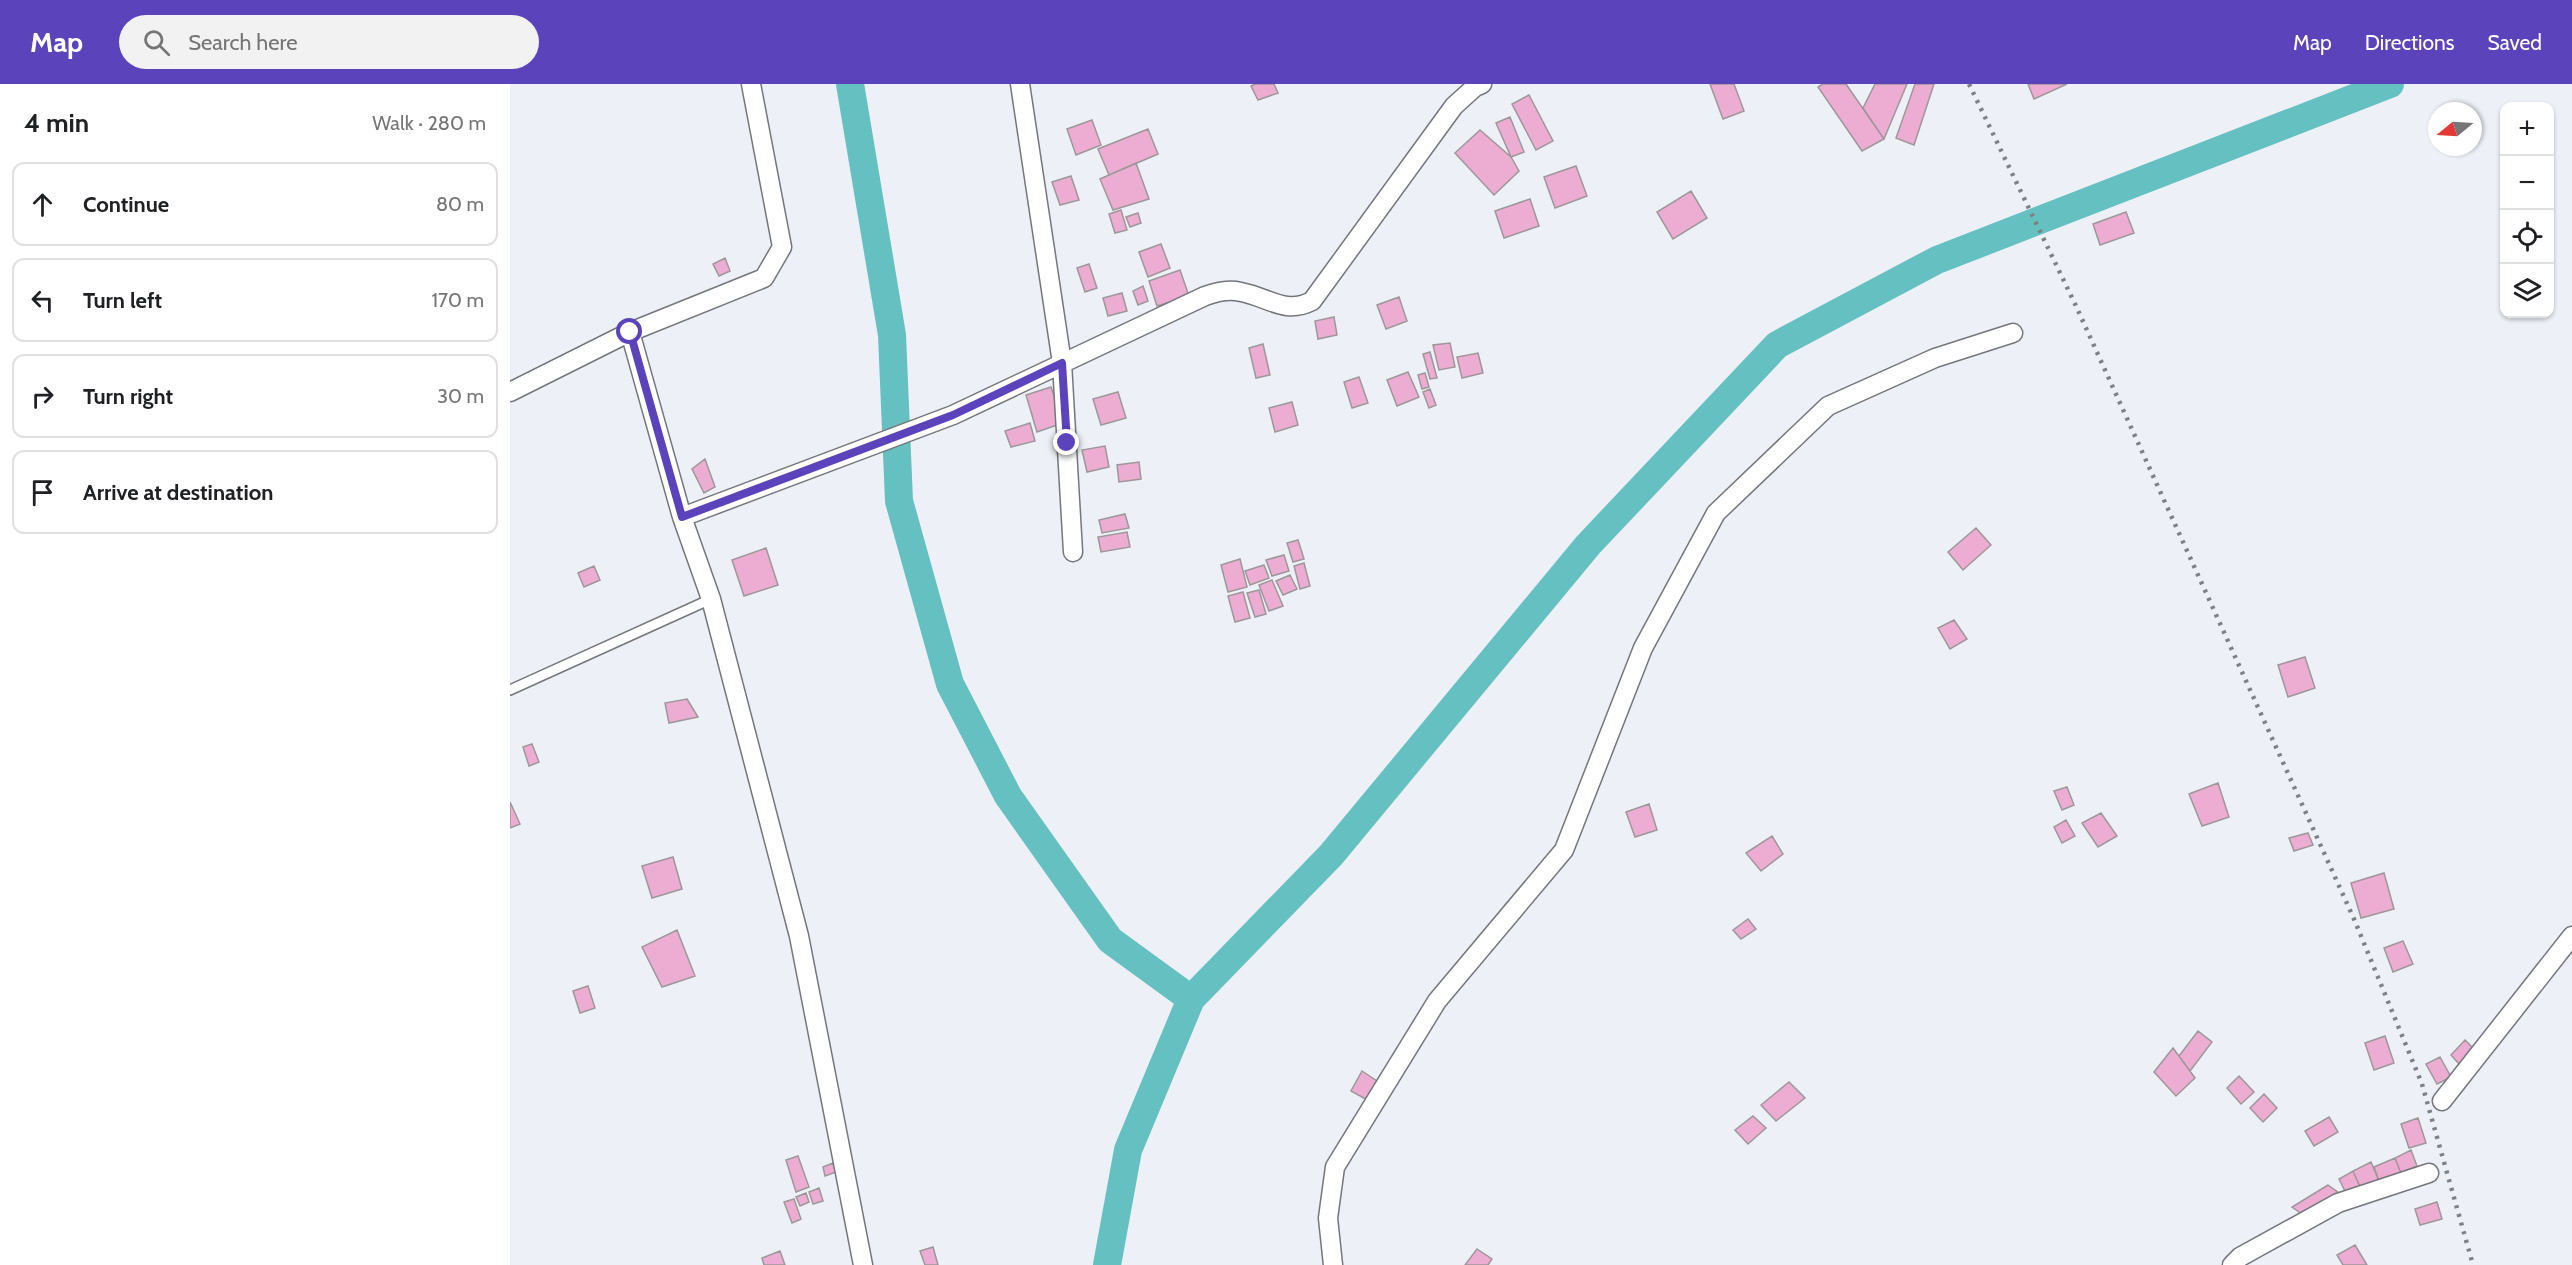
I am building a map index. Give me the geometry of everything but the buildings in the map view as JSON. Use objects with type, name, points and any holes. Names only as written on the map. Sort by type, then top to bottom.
[{"type":"street","points":[[510,392],[630,332],[764,278],[782,247],[751,84]]},
{"type":"street","points":[[1020,84],[1062,363],[1073,552]]},
{"type":"street","points":[[682,517],[953,415],[1204,296],[1223,290],[1241,291],[1290,308],[1312,301],[1454,106],[1475,87],[1482,84]]},
{"type":"street","points":[[630,332],[682,517],[711,599],[799,936],[863,1265]]},
{"type":"street","points":[[1333,1265],[1328,1218],[1335,1167],[1437,1001],[1564,850],[1643,648],[1716,513],[1828,406],[1935,358],[2013,333]]},
{"type":"street","points":[[2442,1101],[2572,936]]},
{"type":"street","points":[[2232,1265],[2240,1257],[2338,1203],[2429,1173]]},
{"type":"lane","points":[[510,690],[711,599]]},
{"type":"waterway","points":[[850,84],[892,335],[899,501],[950,684],[1008,796],[1110,940],[1191,999]]},
{"type":"waterway","points":[[1107,1265],[1128,1150],[1191,999],[1331,855],[1588,545],[1777,345],[1937,260],[2390,84]]},
{"type":"railway","points":[[1969,84],[2076,306],[2354,919],[2422,1084],[2473,1265]]},
{"type":"route","points":[[630,332],[682,517],[953,415],[1062,363],[1067,443]]}]
